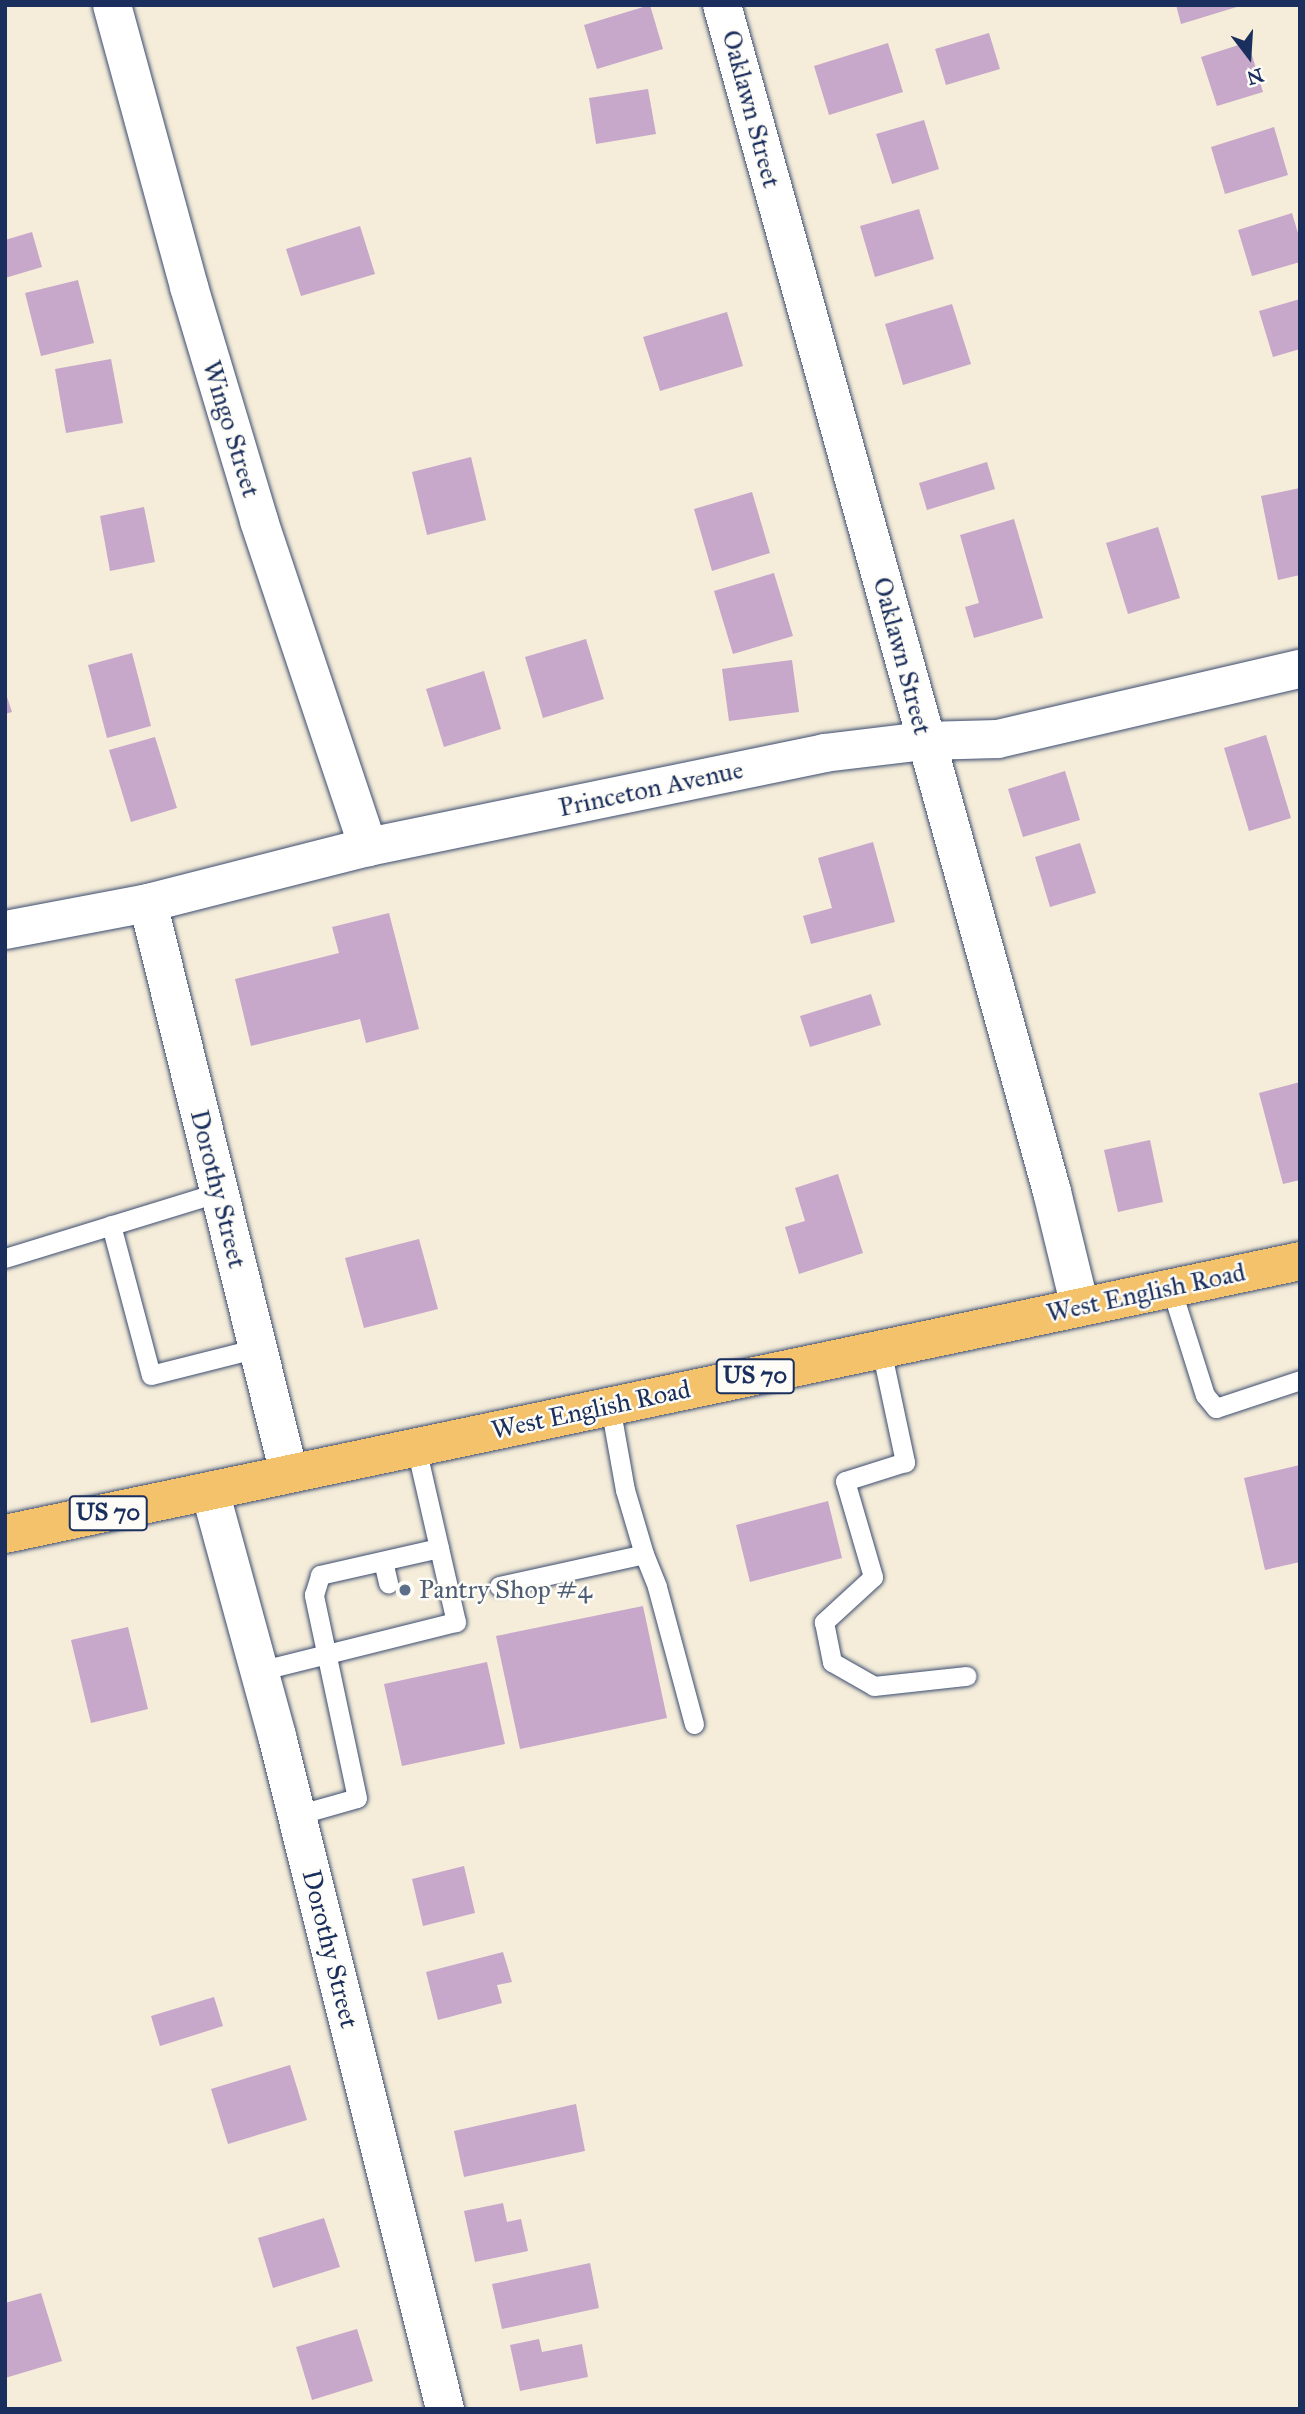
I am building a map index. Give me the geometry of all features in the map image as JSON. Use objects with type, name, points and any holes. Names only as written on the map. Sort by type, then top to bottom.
[{"type":"main road","name":"West English Road","points":[[5,1534],[1300,1261]]},
{"type":"street","name":"Wingo Street","points":[[112,5],[188,287],[251,495],[368,847]]},
{"type":"street","name":"Oaklawn Street","points":[[722,5],[1052,1192],[1080,1307]]},
{"type":"street","name":"Princeton Avenue","points":[[5,930],[148,903],[368,847],[824,753],[925,741],[998,739],[1300,669]]},
{"type":"street","name":"Dorothy Street","points":[[148,903],[289,1474]]},
{"type":"street","name":"Dorothy Street","points":[[210,1491],[297,1815],[445,2409]]},
{"type":"lane","points":[[5,1258],[219,1192]]},
{"type":"lane","points":[[111,1226],[151,1375],[258,1348]]},
{"type":"lane","points":[[1171,1288],[1205,1395],[1216,1408],[1300,1380]]},
{"type":"lane","points":[[881,1349],[905,1462],[845,1481],[873,1577],[824,1622],[832,1662],[874,1686],[966,1676]]},
{"type":"lane","points":[[610,1406],[625,1490],[644,1555],[657,1587],[694,1724]]},
{"type":"lane","points":[[259,1671],[325,1655],[397,1627],[456,1622],[416,1447]]},
{"type":"lane","points":[[297,1815],[357,1798],[314,1595],[320,1576],[439,1548]]},
{"type":"lane","points":[[499,1586],[644,1555]]},
{"type":"lane","points":[[383,1561],[388,1583]]},
{"type":"building","points":[[650,5],[663,49],[597,69],[584,25]]},
{"type":"building","points":[[1176,5],[1239,5],[1240,6],[1181,24]]},
{"type":"building","points":[[989,33],[1000,69],[946,85],[935,49]]},
{"type":"building","points":[[1248,42],[1263,92],[1217,106],[1201,57]]},
{"type":"building","points":[[888,43],[903,92],[829,115],[814,66]]},
{"type":"building","points":[[648,89],[656,134],[596,144],[589,98]]},
{"type":"building","points":[[924,120],[939,169],[892,184],[876,134]]},
{"type":"building","points":[[1274,127],[1288,175],[1225,194],[1211,147]]},
{"type":"building","points":[[919,209],[934,259],[875,277],[860,226]]},
{"type":"building","points":[[1292,213],[1300,240],[1300,262],[1252,276],[1238,230]]},
{"type":"building","points":[[360,226],[375,274],[301,296],[286,249]]},
{"type":"building","points":[[32,232],[42,267],[5,278],[5,240]]},
{"type":"building","points":[[78,280],[94,343],[41,356],[25,293]]},
{"type":"building","points":[[1300,299],[1300,349],[1273,357],[1259,311]]},
{"type":"building","points":[[952,304],[971,364],[903,385],[885,324]]},
{"type":"building","points":[[727,312],[743,366],[660,391],[643,337]]},
{"type":"building","points":[[111,359],[123,423],[66,433],[55,369]]},
{"type":"building","points":[[471,457],[486,520],[427,535],[412,472]]},
{"type":"building","points":[[987,462],[995,489],[927,510],[919,483]]},
{"type":"building","points":[[1300,488],[1300,575],[1278,580],[1261,496]]},
{"type":"building","points":[[752,492],[770,553],[712,571],[694,509]]},
{"type":"building","points":[[144,507],[155,562],[110,571],[100,516]]},
{"type":"building","points":[[1014,519],[1043,618],[974,638],[965,607],[979,603],[960,535]]},
{"type":"building","points":[[1158,527],[1180,598],[1128,614],[1106,543]]},
{"type":"building","points":[[774,573],[793,636],[733,654],[714,591]]},
{"type":"building","points":[[586,639],[604,699],[543,718],[525,657]]},
{"type":"building","points":[[132,653],[151,726],[107,738],[88,665]]},
{"type":"building","points":[[792,660],[799,712],[729,721],[722,669]]},
{"type":"building","points":[[484,671],[501,729],[444,747],[426,689]]},
{"type":"building","points":[[5,691],[12,712],[5,714]]},
{"type":"building","points":[[1266,735],[1291,818],[1249,831],[1224,748]]},
{"type":"building","points":[[155,737],[177,808],[131,822],[109,750]]},
{"type":"building","points":[[1065,771],[1080,820],[1023,837],[1008,789]]},
{"type":"building","points":[[873,842],[895,922],[811,944],[803,916],[832,908],[818,858]]},
{"type":"building","points":[[1080,843],[1096,893],[1050,907],[1035,857]]},
{"type":"building","points":[[389,913],[419,1029],[366,1043],[360,1019],[251,1046],[235,979],[339,953],[332,927]]},
{"type":"building","points":[[871,994],[881,1025],[810,1047],[800,1016]]},
{"type":"building","points":[[1300,1082],[1300,1180],[1283,1184],[1259,1093]]},
{"type":"building","points":[[1150,1140],[1163,1202],[1118,1212],[1104,1150]]},
{"type":"building","points":[[838,1174],[863,1253],[799,1274],[785,1227],[805,1221],[795,1188]]},
{"type":"building","points":[[419,1239],[438,1309],[364,1328],[345,1258]]},
{"type":"building","points":[[1300,1465],[1300,1562],[1265,1570],[1244,1478]]},
{"type":"building","points":[[828,1501],[842,1558],[750,1582],[736,1525]]},
{"type":"building","points":[[643,1606],[667,1718],[520,1749],[496,1636]]},
{"type":"building","points":[[128,1627],[148,1709],[91,1723],[71,1640]]},
{"type":"building","points":[[487,1662],[505,1744],[402,1766],[384,1684]]},
{"type":"building","points":[[464,1866],[475,1913],[423,1926],[412,1879]]},
{"type":"building","points":[[503,1952],[512,1982],[497,1985],[502,2003],[438,2020],[426,1972]]},
{"type":"building","points":[[214,1997],[223,2026],[160,2046],[151,2016]]},
{"type":"building","points":[[290,2065],[307,2120],[228,2144],[211,2089]]},
{"type":"building","points":[[576,2104],[585,2151],[464,2177],[454,2131]]},
{"type":"building","points":[[503,2203],[507,2222],[521,2219],[528,2251],[475,2262],[464,2211]]},
{"type":"building","points":[[324,2218],[340,2267],[273,2288],[258,2238]]},
{"type":"building","points":[[590,2263],[599,2308],[502,2329],[492,2284]]},
{"type":"building","points":[[41,2293],[62,2361],[5,2378],[5,2303]]},
{"type":"building","points":[[357,2329],[373,2381],[312,2400],[296,2347]]},
{"type":"building","points":[[539,2339],[542,2352],[582,2344],[588,2377],[520,2391],[510,2345]]},
{"type":"place","name":"Pantry Shop #4","points":[[405,1590]]}]
